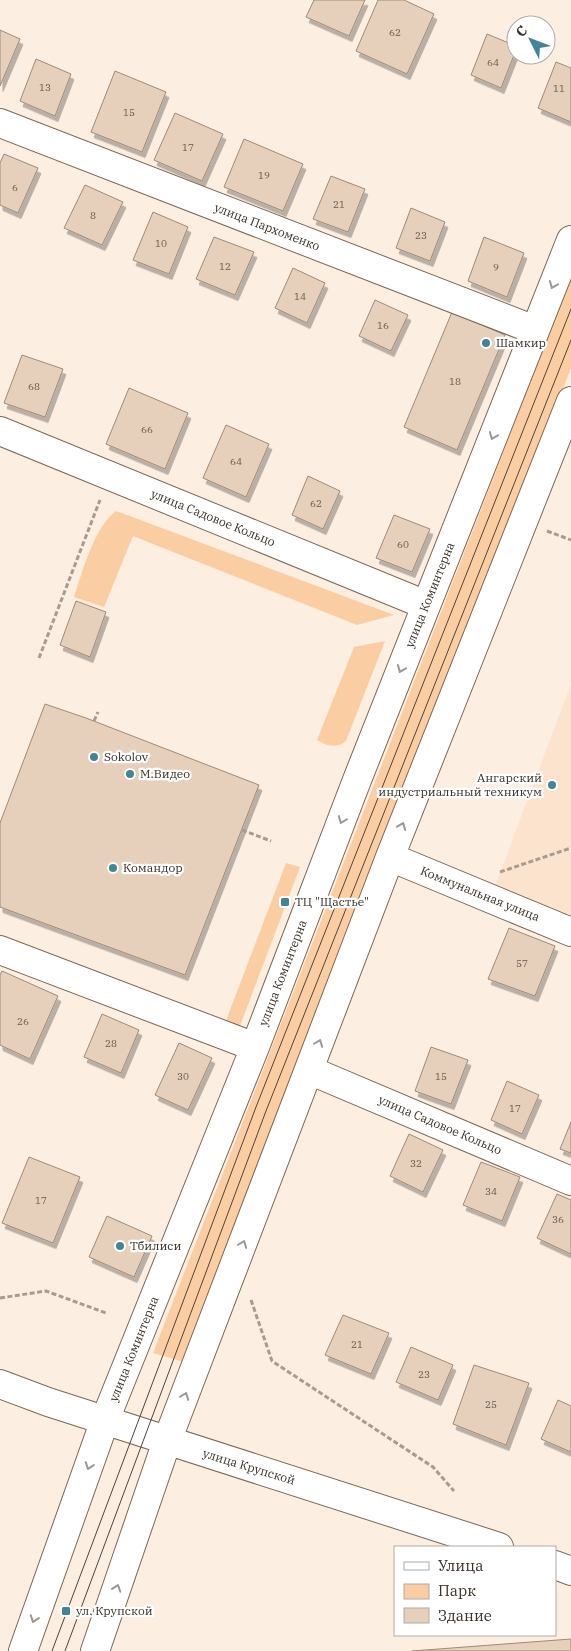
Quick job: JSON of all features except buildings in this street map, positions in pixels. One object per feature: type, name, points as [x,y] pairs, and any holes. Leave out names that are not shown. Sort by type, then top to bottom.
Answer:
[{"type":"street","name":"улица Пархоменко","points":[[0,123],[535,330]]},
{"type":"street","name":"улица Коминтерна","points":[[23,1651],[106,1420],[255,1047],[348,803],[571,240]]},
{"type":"street","points":[[95,1651],[168,1441],[390,857],[571,401]]},
{"type":"street","name":"улица Садовое Кольцо","points":[[0,431],[426,605]]},
{"type":"street","name":"Коммунальная улица","points":[[390,857],[571,932]]},
{"type":"street","points":[[0,950],[255,1047]]},
{"type":"street","name":"улица Садовое Кольцо","points":[[309,1070],[571,1181]]},
{"type":"street","name":"улица Крупской","points":[[0,1384],[48,1402],[496,1546]]},
{"type":"street","points":[[556,1565],[571,1571]]},
{"type":"path","points":[[39,658],[110,476]]},
{"type":"path","points":[[546,531],[571,540]]},
{"type":"path","points":[[94,721],[98,712]]},
{"type":"path","points":[[242,830],[271,841]]},
{"type":"path","points":[[459,885],[571,848]]},
{"type":"path","points":[[0,1298],[46,1291],[106,1313]]},
{"type":"path","points":[[248,1292],[272,1361],[433,1467],[454,1491]]},
{"type":"shaded area","name":"Ангарский индустриальный техникум","points":[[571,684],[571,915],[495,886]]},
{"type":"green space","points":[[571,278],[571,368],[187,1363],[153,1353]]},
{"type":"green space","points":[[116,511],[394,615],[357,625],[133,536],[104,607],[74,597],[85,563],[96,538],[108,518]]},
{"type":"green space","points":[[385,641],[346,741],[332,746],[317,740],[354,647]]},
{"type":"green space","points":[[286,863],[300,867],[240,1026],[224,1026]]},
{"type":"tram line","points":[[52,1651],[256,1107],[571,309]]},
{"type":"tram line","points":[[65,1651],[266,1111],[571,340]]},
{"type":"place","name":"Шамкир","points":[[486,343]]},
{"type":"place","name":"Sokolov","points":[[94,757]]},
{"type":"place","name":"М.Видео","points":[[130,774]]},
{"type":"place","name":"Ангарский индустриальный техникум","points":[[552,785]]},
{"type":"place","name":"Командор","points":[[113,868]]},
{"type":"place","name":"ТЦ \"Щастье\"","points":[[285,902]]},
{"type":"place","name":"Тбилиси","points":[[120,1246]]},
{"type":"place","name":"ул. Крупской","points":[[66,1611]]}]
